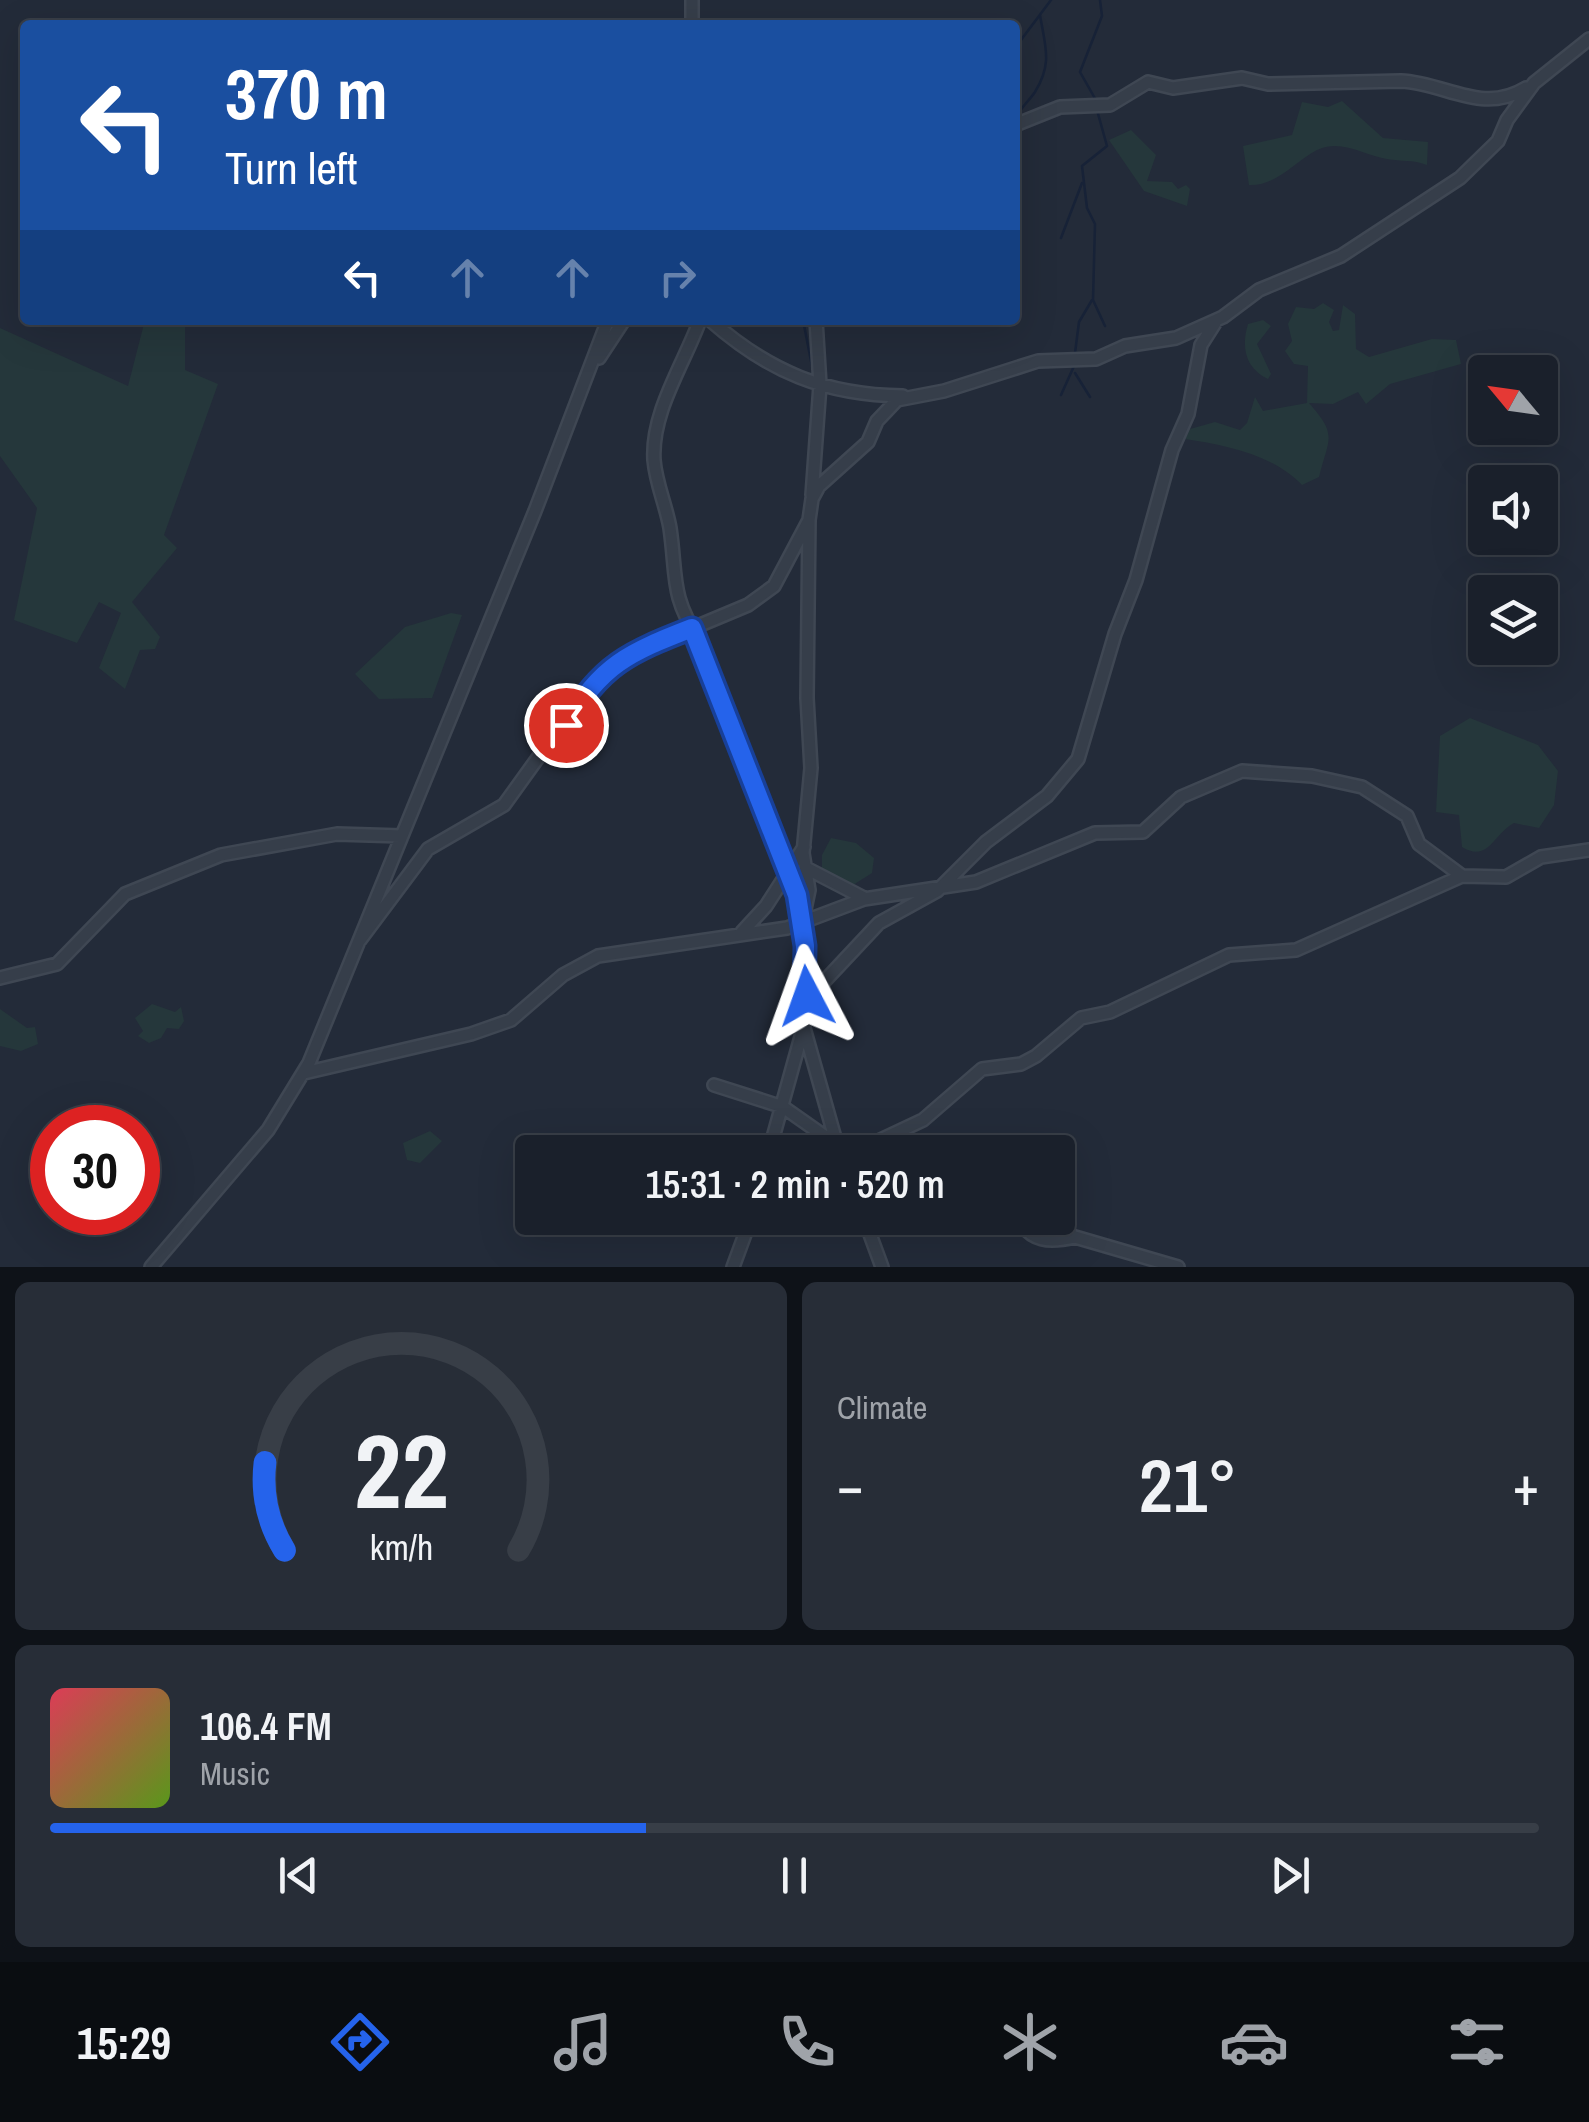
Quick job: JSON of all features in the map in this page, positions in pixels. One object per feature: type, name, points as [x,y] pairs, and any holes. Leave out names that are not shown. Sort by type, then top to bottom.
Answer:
[{"type":"street","points":[[1020,122],[1060,107],[1110,104],[1148,82],[1173,88],[1242,78],[1268,84],[1401,81],[1454,96],[1508,100],[1589,39]]},
{"type":"street","points":[[717,325],[759,356],[840,393],[908,396],[944,392],[1038,362],[1096,359],[1125,346],[1176,338],[1218,319],[1258,290],[1340,256],[1460,178],[1498,141],[1507,120],[1534,83]]},
{"type":"street","points":[[804,1002],[879,923],[937,891],[986,842],[1046,796],[1078,760],[1115,634],[1136,580],[1172,450],[1188,414],[1201,345],[1218,319]]},
{"type":"street","points":[[151,1267],[256,1144],[304,1072],[606,325]]},
{"type":"street","points":[[588,374],[621,325]]},
{"type":"street","points":[[698,325],[662,412],[653,457],[669,525],[674,593],[692,628],[803,922]]},
{"type":"street","points":[[774,1135],[803,1024],[803,922],[809,890],[804,847],[811,768],[806,698],[810,520],[820,385],[816,325]]},
{"type":"street","points":[[812,499],[833,470],[868,442],[887,409],[908,396]]},
{"type":"street","points":[[360,940],[428,850],[504,805],[582,698],[614,662],[748,604],[774,586],[810,520]]},
{"type":"street","points":[[304,1072],[472,1034],[512,1020],[563,975],[598,956],[803,922],[864,898],[937,891],[976,882],[1095,834],[1143,832],[1182,797],[1252,769],[1362,787],[1407,816],[1419,844],[1462,876]]},
{"type":"street","points":[[0,978],[58,964],[126,894],[221,855],[337,834],[402,836]]},
{"type":"street","points":[[736,936],[756,920],[804,847]]},
{"type":"street","points":[[885,1135],[923,1120],[982,1069],[1021,1064],[1081,1018],[1110,1012],[1229,956],[1296,950],[1462,876],[1506,877],[1540,857],[1589,850]]},
{"type":"street","points":[[806,868],[864,898]]},
{"type":"street","points":[[803,1024],[840,1135]]},
{"type":"street","points":[[714,1084],[783,1106],[823,1135]]},
{"type":"street","points":[[734,1267],[745,1235]]},
{"type":"street","points":[[870,1235],[882,1267]]},
{"type":"street","points":[[1034,1235],[1048,1242],[1075,1238],[1105,1242],[1178,1267]]},
{"type":"street","points":[[1070,1235],[1075,1238]]},
{"type":"shaded area","points":[[1342,101],[1383,138],[1428,142],[1427,165],[1344,147],[1326,147],[1277,178],[1249,185],[1243,146],[1292,135],[1302,102],[1328,107]]},
{"type":"shaded area","points":[[1131,130],[1156,155],[1147,181],[1172,182],[1178,189],[1186,185],[1190,189],[1187,206],[1144,191],[1109,140]]},
{"type":"shaded area","points":[[1323,303],[1334,310],[1329,322],[1333,331],[1339,330],[1343,305],[1355,314],[1356,349],[1369,357],[1432,339],[1456,340],[1461,364],[1390,384],[1366,404],[1358,392],[1333,404],[1309,403],[1329,437],[1319,477],[1302,485],[1263,459],[1185,439],[1190,429],[1215,422],[1240,430],[1247,423],[1255,397],[1263,411],[1307,403],[1308,366],[1294,364],[1285,351],[1292,341],[1288,324],[1296,307],[1314,309]]},
{"type":"shaded area","points":[[1263,320],[1271,326],[1257,344],[1271,374],[1268,379],[1254,369],[1245,349],[1248,324]]},
{"type":"shaded area","points":[[144,325],[185,325],[185,370],[218,384],[164,535],[177,548],[132,602],[160,637],[155,649],[140,650],[125,689],[99,668],[121,613],[99,602],[77,643],[14,620],[37,508],[0,456],[0,328],[128,386]]},
{"type":"shaded area","points":[[451,613],[462,615],[432,698],[379,699],[355,674],[405,627]]},
{"type":"shaded area","points":[[1470,718],[1538,745],[1558,771],[1554,805],[1539,828],[1514,823],[1479,852],[1462,847],[1459,815],[1436,812],[1440,736]]},
{"type":"shaded area","points":[[831,838],[856,843],[874,858],[872,873],[853,885],[822,874],[822,855]]},
{"type":"shaded area","points":[[152,1004],[175,1012],[181,1007],[184,1021],[179,1029],[167,1028],[161,1038],[149,1043],[138,1036],[143,1031],[135,1018]]},
{"type":"shaded area","points":[[0,1009],[27,1028],[35,1027],[38,1044],[21,1051],[0,1046]]},
{"type":"shaded area","points":[[430,1131],[442,1141],[420,1163],[407,1160],[403,1143]]},
{"type":"waterway","points":[[1020,41],[1051,0]]},
{"type":"waterway","points":[[1097,102],[1080,72],[1102,16],[1100,0]]},
{"type":"waterway","points":[[1020,111],[1044,72],[1046,54],[1040,15]]},
{"type":"waterway","points":[[1097,110],[1107,146],[1082,166],[1087,208],[1095,224],[1093,300],[1105,326]]},
{"type":"waterway","points":[[1061,238],[1082,183]]},
{"type":"waterway","points":[[1075,353],[1079,322],[1092,300]]},
{"type":"waterway","points":[[804,325],[813,371]]},
{"type":"waterway","points":[[1061,395],[1074,366]]},
{"type":"waterway","points":[[1075,373],[1090,397]]},
{"type":"route","points":[[566,725],[591,686],[619,659],[692,628],[700,639],[767,827],[797,895],[804,927],[804,1002],[807,996]]}]
